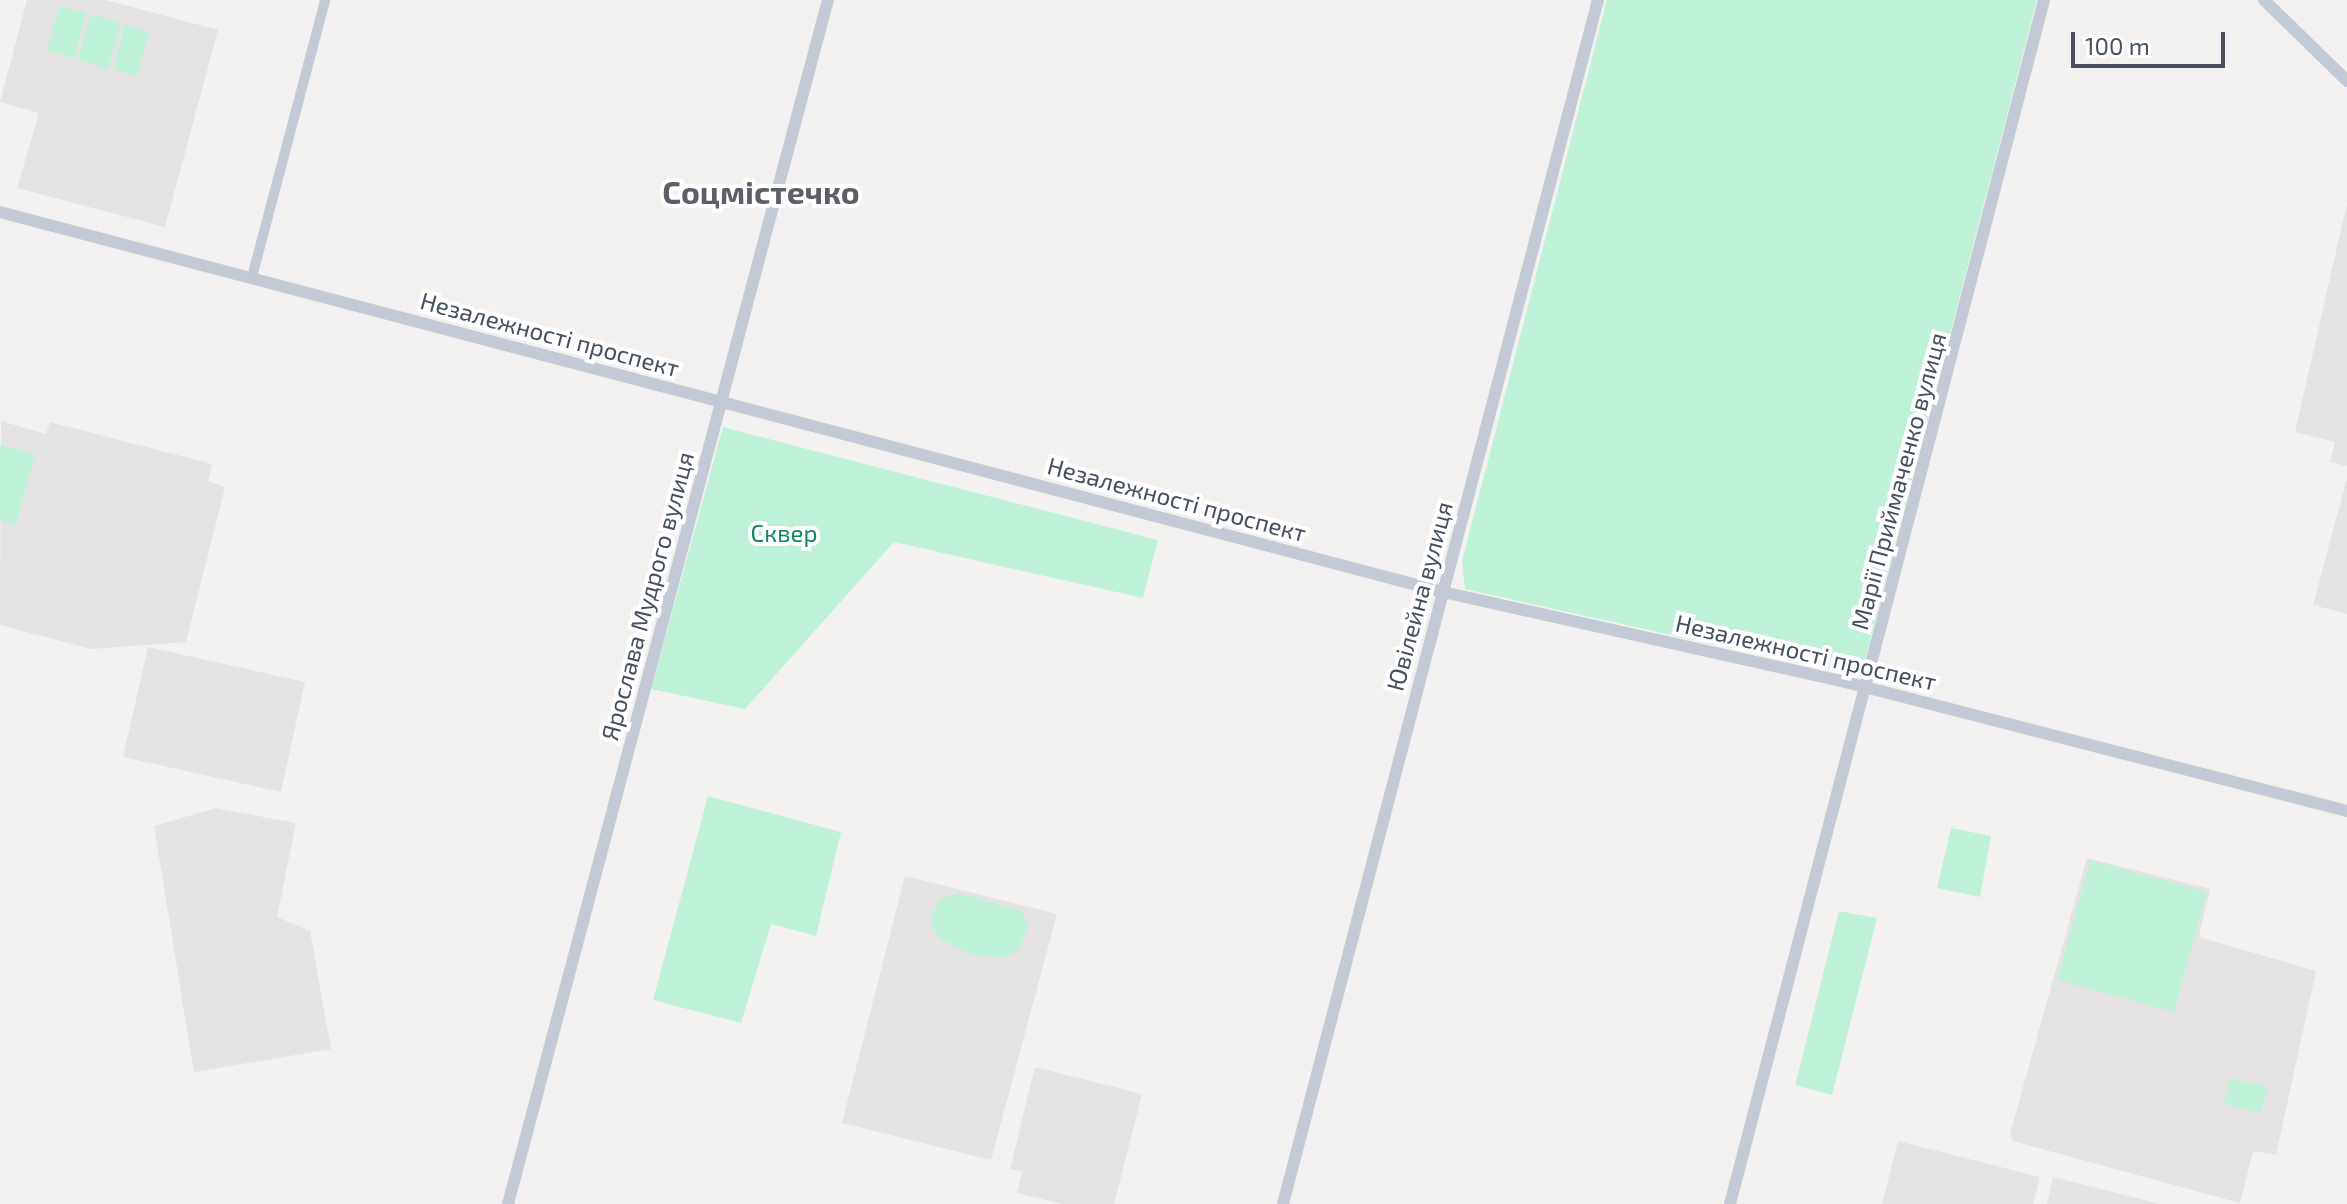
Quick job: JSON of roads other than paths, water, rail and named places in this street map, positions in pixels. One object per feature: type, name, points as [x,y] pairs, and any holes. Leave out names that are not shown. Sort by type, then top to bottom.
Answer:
[{"type":"street","points":[[252,277],[325,0]]},
{"type":"street","name":"Ярослава Мудрого вулиця","points":[[508,1204],[828,0]]},
{"type":"street","name":"Ювілейна вулиця","points":[[1283,1204],[1598,0]]},
{"type":"street","name":"Марії Приймаченко вулиця","points":[[1730,1204],[2044,0]]},
{"type":"street","points":[[2264,0],[2347,81]]},
{"type":"street","name":"Незалежності проспект","points":[[0,212],[1443,592],[1867,687],[2347,811]]},
{"type":"district","name":"Соцмістечко","points":[[761,191]]},
{"type":"park label","name":"Сквер","points":[[784,533]]}]
